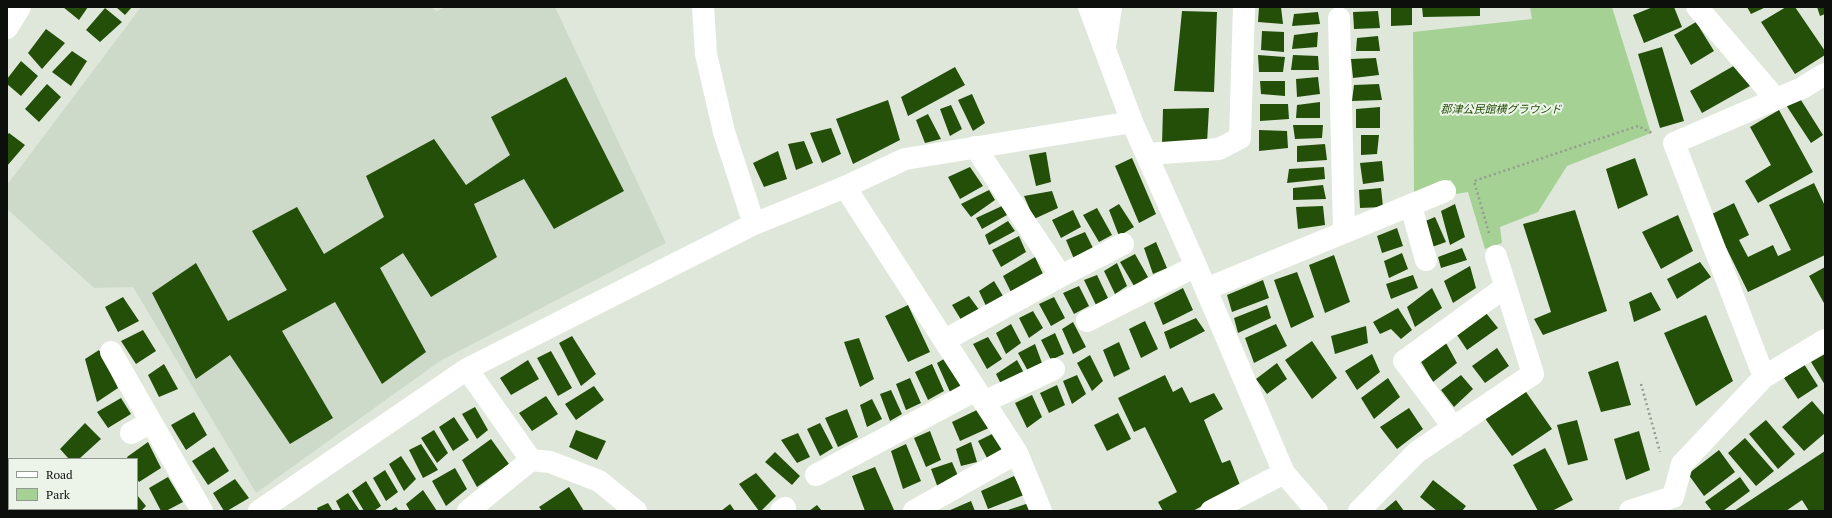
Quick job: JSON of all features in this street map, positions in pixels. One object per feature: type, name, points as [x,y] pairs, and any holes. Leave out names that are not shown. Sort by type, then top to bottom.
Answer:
[{"type":"street","points":[[7,28],[20,7]]},
{"type":"street","points":[[703,7],[706,54],[724,132],[754,224]]},
{"type":"street","points":[[1089,7],[1132,122],[1206,289],[1284,473],[1317,511]]},
{"type":"street","points":[[1105,47],[1111,7]]},
{"type":"street","points":[[1147,154],[1219,149],[1240,138],[1244,7]]},
{"type":"street","points":[[1697,7],[1775,98]]},
{"type":"street","points":[[1339,18],[1344,232]]},
{"type":"street","points":[[1764,377],[1674,143],[1775,98],[1802,88],[1825,74]]},
{"type":"street","points":[[259,511],[467,369],[754,224],[845,187],[905,159],[1132,122]]},
{"type":"street","points":[[975,147],[1061,276]]},
{"type":"street","points":[[845,187],[1017,453],[1041,511]]},
{"type":"street","points":[[1206,289],[1445,192]]},
{"type":"street","points":[[1411,206],[1426,260]]},
{"type":"street","points":[[945,340],[1061,276],[1123,244]]},
{"type":"street","points":[[1358,511],[1417,452],[1533,374],[1496,256]]},
{"type":"street","points":[[1087,321],[1196,266]]},
{"type":"street","points":[[1454,428],[1404,361],[1506,287]]},
{"type":"street","points":[[1630,511],[1678,504],[1682,464],[1764,377],[1825,340]]},
{"type":"street","points":[[111,352],[202,511]]},
{"type":"street","points":[[467,369],[531,460]]},
{"type":"street","points":[[816,475],[980,396],[1054,369]]},
{"type":"street","points":[[131,433],[151,422]]},
{"type":"street","points":[[914,511],[1017,453]]},
{"type":"street","points":[[468,511],[531,460],[550,462],[599,481],[636,511]]},
{"type":"street","points":[[1211,511],[1284,473]]},
{"type":"path","points":[[1496,256],[1474,181],[1638,126]]},
{"type":"path","points":[[1641,384],[1662,459]]},
{"type":"shaded area","points":[[141,7],[430,7],[437,11],[446,7],[555,7],[666,243],[440,361],[256,493],[133,287],[94,288],[7,209],[7,185]]},
{"type":"green space","name":"郡津公民館横グラウンド","points":[[1530,7],[1612,7],[1651,133],[1567,166],[1538,212],[1500,227],[1502,243],[1485,249],[1468,192],[1456,194],[1451,180],[1414,193],[1413,32],[1532,19]]},
{"type":"building","points":[[63,7],[88,7],[79,20]]},
{"type":"building","points":[[116,7],[132,7],[125,15]]},
{"type":"building","points":[[1259,7],[1281,7],[1283,24],[1258,22]]},
{"type":"building","points":[[1391,7],[1412,7],[1412,25],[1391,26]]},
{"type":"building","points":[[1422,7],[1480,7],[1480,16],[1423,17]]},
{"type":"building","points":[[1653,7],[1674,7],[1682,27],[1644,43],[1633,15]]},
{"type":"building","points":[[1747,7],[1766,7],[1751,14]]},
{"type":"building","points":[[1786,7],[1795,7],[1825,51],[1825,55],[1795,74],[1761,22]]},
{"type":"building","points":[[1817,7],[1825,7],[1825,14],[1820,16]]},
{"type":"building","points":[[105,8],[122,22],[100,42],[86,30]]},
{"type":"building","points":[[1182,11],[1217,12],[1214,92],[1174,91]]},
{"type":"building","points":[[1378,11],[1380,28],[1354,29],[1353,12]]},
{"type":"building","points":[[1318,12],[1320,24],[1292,26],[1294,14]]},
{"type":"building","points":[[1696,22],[1714,51],[1691,65],[1674,35]]},
{"type":"building","points":[[46,29],[65,43],[42,69],[28,53]]},
{"type":"building","points":[[1262,31],[1284,32],[1284,52],[1261,50]]},
{"type":"building","points":[[1318,32],[1317,47],[1292,49],[1294,35]]},
{"type":"building","points":[[1378,36],[1380,51],[1356,51],[1357,38]]},
{"type":"building","points":[[1662,47],[1684,121],[1660,128],[1638,54]]},
{"type":"building","points":[[72,51],[87,61],[71,86],[52,72]]},
{"type":"building","points":[[1258,55],[1285,57],[1283,72],[1259,72]]},
{"type":"building","points":[[1293,55],[1318,56],[1319,70],[1291,70]]},
{"type":"building","points":[[1376,58],[1379,75],[1353,78],[1351,59]]},
{"type":"building","points":[[21,61],[38,76],[21,96],[7,84],[7,79]]},
{"type":"building","points":[[1737,64],[1750,86],[1702,113],[1690,91]]},
{"type":"building","points":[[955,67],[965,85],[908,116],[901,97]]},
{"type":"building","points":[[566,77],[624,191],[554,229],[524,179],[474,204],[497,257],[431,297],[403,253],[380,268],[426,352],[382,384],[335,302],[282,331],[333,418],[290,444],[230,355],[196,379],[152,293],[196,263],[228,321],[287,290],[252,231],[297,207],[324,254],[384,217],[366,176],[434,139],[466,185],[510,155],[491,117]]},
{"type":"building","points":[[1318,77],[1320,94],[1297,97],[1296,79]]},
{"type":"building","points":[[1260,81],[1285,81],[1285,96],[1261,94]]},
{"type":"building","points":[[47,84],[61,97],[39,122],[25,109]]},
{"type":"building","points":[[1379,84],[1382,100],[1352,101],[1354,85]]},
{"type":"building","points":[[972,94],[985,123],[973,131],[958,100]]},
{"type":"building","points":[[1799,97],[1823,135],[1811,143],[1786,105]]},
{"type":"building","points":[[888,100],[900,140],[853,164],[836,119]]},
{"type":"building","points":[[1320,102],[1320,118],[1296,118],[1297,105]]},
{"type":"building","points":[[1260,104],[1288,104],[1289,119],[1260,121]]},
{"type":"building","points":[[951,105],[962,129],[950,136],[940,109]]},
{"type":"building","points":[[1380,107],[1380,128],[1356,128],[1356,109]]},
{"type":"building","points":[[1209,108],[1207,143],[1162,144],[1163,109]]},
{"type":"building","points":[[1779,110],[1813,172],[1758,203],[1745,181],[1771,165],[1750,127]]},
{"type":"building","points":[[928,114],[941,139],[925,143],[916,120]]},
{"type":"building","points":[[1293,125],[1323,125],[1322,138],[1295,139]]},
{"type":"building","points":[[831,128],[841,154],[822,163],[810,133]]},
{"type":"building","points":[[1259,130],[1287,131],[1288,148],[1259,151]]},
{"type":"building","points":[[9,133],[25,145],[7,166],[7,135]]},
{"type":"building","points":[[1361,135],[1379,135],[1377,154],[1361,155]]},
{"type":"building","points":[[804,141],[813,163],[796,170],[788,144]]},
{"type":"building","points":[[1325,144],[1327,160],[1297,162],[1297,146]]},
{"type":"building","points":[[778,151],[787,179],[764,187],[753,163]]},
{"type":"building","points":[[1046,152],[1051,182],[1036,186],[1029,155]]},
{"type":"building","points":[[1132,158],[1156,214],[1139,223],[1115,166]]},
{"type":"building","points":[[1635,158],[1648,195],[1618,209],[1606,169]]},
{"type":"building","points":[[1382,161],[1384,181],[1363,184],[1360,163]]},
{"type":"building","points":[[970,167],[983,186],[960,199],[948,177]]},
{"type":"building","points":[[1324,167],[1325,179],[1287,183],[1289,169]]},
{"type":"building","points":[[1814,183],[1825,206],[1825,255],[1748,292],[1710,215],[1734,203],[1749,235],[1739,240],[1748,257],[1773,245],[1778,256],[1791,250],[1769,205]]},
{"type":"building","points":[[1323,185],[1326,199],[1293,200],[1293,188]]},
{"type":"building","points":[[1381,188],[1383,207],[1360,208],[1359,190]]},
{"type":"building","points":[[989,190],[995,200],[971,217],[961,204]]},
{"type":"building","points":[[1052,191],[1058,208],[1034,219],[1024,196]]},
{"type":"building","points":[[1119,204],[1134,227],[1119,236],[1109,210]]},
{"type":"building","points":[[1455,204],[1465,237],[1450,245],[1441,211]]},
{"type":"building","points":[[1002,206],[1007,215],[982,229],[976,218]]},
{"type":"building","points":[[1323,206],[1325,225],[1298,229],[1296,207]]},
{"type":"building","points":[[1097,208],[1112,235],[1099,242],[1083,215]]},
{"type":"building","points":[[1073,210],[1081,227],[1061,238],[1052,220]]},
{"type":"building","points":[[1575,210],[1607,311],[1543,335],[1534,319],[1551,312],[1523,224]]},
{"type":"building","points":[[1678,215],[1693,251],[1661,269],[1642,232]]},
{"type":"building","points":[[1435,217],[1446,242],[1432,247],[1423,222]]},
{"type":"building","points":[[1008,221],[1015,231],[989,245],[985,235]]},
{"type":"building","points":[[1397,228],[1403,246],[1382,253],[1377,236]]},
{"type":"building","points":[[1085,232],[1093,248],[1074,259],[1066,240]]},
{"type":"building","points":[[1019,236],[1026,252],[1001,267],[992,250]]},
{"type":"building","points":[[1156,242],[1167,268],[1153,274],[1144,248]]},
{"type":"building","points":[[1462,248],[1467,260],[1441,268],[1438,257]]},
{"type":"building","points":[[1402,253],[1408,269],[1389,278],[1384,261]]},
{"type":"building","points":[[1135,254],[1148,277],[1134,286],[1120,262]]},
{"type":"building","points":[[1334,255],[1350,302],[1325,313],[1309,265]]},
{"type":"building","points":[[1035,257],[1043,274],[1012,294],[1003,276]]},
{"type":"building","points":[[1700,262],[1711,277],[1677,299],[1667,279]]},
{"type":"building","points":[[1117,263],[1127,286],[1115,294],[1104,271]]},
{"type":"building","points":[[1470,266],[1476,288],[1453,303],[1444,281]]},
{"type":"building","points":[[1825,267],[1825,305],[1809,276]]},
{"type":"building","points":[[1297,272],[1314,317],[1291,328],[1274,280]]},
{"type":"building","points":[[1097,275],[1108,298],[1096,305],[1084,280]]},
{"type":"building","points":[[1413,275],[1418,288],[1391,299],[1386,284]]},
{"type":"building","points":[[1263,280],[1269,298],[1232,312],[1227,295]]},
{"type":"building","points":[[994,281],[1003,296],[986,306],[979,291]]},
{"type":"building","points":[[1079,286],[1089,306],[1074,314],[1063,293]]},
{"type":"building","points":[[1183,288],[1193,310],[1163,325],[1154,303]]},
{"type":"building","points":[[1432,288],[1442,308],[1415,327],[1407,307]]},
{"type":"building","points":[[1651,292],[1661,310],[1634,322],[1629,302]]},
{"type":"building","points":[[969,296],[980,311],[963,323],[952,305]]},
{"type":"building","points":[[123,297],[139,321],[118,332],[105,307]]},
{"type":"building","points":[[1054,297],[1065,318],[1051,326],[1039,304]]},
{"type":"building","points":[[908,305],[930,352],[908,362],[885,316]]},
{"type":"building","points":[[1267,305],[1271,318],[1238,333],[1234,318]]},
{"type":"building","points":[[1398,308],[1412,330],[1401,339],[1391,329],[1380,334],[1373,322]]},
{"type":"building","points":[[1033,311],[1043,328],[1029,338],[1019,318]]},
{"type":"building","points":[[1486,313],[1498,328],[1467,350],[1457,335]]},
{"type":"building","points":[[1706,315],[1733,381],[1696,406],[1664,333]]},
{"type":"building","points":[[1196,318],[1205,331],[1170,349],[1164,332]]},
{"type":"building","points":[[1145,321],[1158,349],[1141,358],[1129,329]]},
{"type":"building","points":[[1073,322],[1086,347],[1073,354],[1062,329]]},
{"type":"building","points":[[1011,324],[1021,343],[1006,354],[996,333]]},
{"type":"building","points":[[1276,324],[1287,346],[1254,363],[1245,338]]},
{"type":"building","points":[[1366,326],[1368,343],[1335,354],[1331,336]]},
{"type":"building","points":[[143,330],[156,351],[136,364],[121,341]]},
{"type":"building","points":[[1055,333],[1064,354],[1051,360],[1041,340]]},
{"type":"building","points":[[572,336],[596,374],[581,386],[559,343]]},
{"type":"building","points":[[988,337],[1002,359],[987,369],[973,344]]},
{"type":"building","points":[[859,338],[874,379],[860,387],[844,342]]},
{"type":"building","points":[[1312,341],[1337,378],[1312,399],[1285,360]]},
{"type":"building","points":[[1119,342],[1130,369],[1114,377],[1103,350]]},
{"type":"building","points":[[1446,343],[1457,363],[1433,382],[1420,360]]},
{"type":"building","points":[[1035,344],[1042,363],[1028,371],[1018,353]]},
{"type":"building","points":[[1497,348],[1509,366],[1485,383],[1472,366]]},
{"type":"building","points":[[99,350],[118,388],[97,402],[85,359]]},
{"type":"building","points":[[551,351],[572,388],[558,396],[537,358]]},
{"type":"building","points":[[1372,354],[1380,372],[1357,390],[1345,371]]},
{"type":"building","points":[[1825,354],[1825,385],[1811,362]]},
{"type":"building","points":[[1090,355],[1103,381],[1092,391],[1077,363]]},
{"type":"building","points":[[949,356],[963,384],[950,392],[937,363]]},
{"type":"building","points":[[528,360],[539,379],[511,395],[500,378]]},
{"type":"building","points":[[1017,360],[1024,373],[1001,384],[996,374]]},
{"type":"building","points":[[1618,361],[1631,405],[1601,412],[1588,372]]},
{"type":"building","points":[[1277,363],[1287,379],[1267,394],[1256,379]]},
{"type":"building","points":[[164,364],[178,389],[159,397],[148,375]]},
{"type":"building","points":[[932,364],[944,391],[928,400],[915,372]]},
{"type":"building","points":[[1804,364],[1818,386],[1798,399],[1784,378]]},
{"type":"building","points":[[1077,375],[1086,394],[1072,404],[1063,381]]},
{"type":"building","points":[[1165,375],[1173,392],[1182,387],[1190,403],[1214,393],[1223,409],[1204,420],[1222,463],[1230,460],[1240,485],[1193,511],[1163,511],[1158,502],[1177,492],[1145,427],[1134,432],[1118,398]]},
{"type":"building","points":[[1461,375],[1473,389],[1454,407],[1441,390]]},
{"type":"building","points":[[910,378],[921,403],[906,410],[896,384]]},
{"type":"building","points":[[1388,378],[1400,397],[1374,419],[1361,398]]},
{"type":"building","points":[[1057,385],[1065,405],[1049,413],[1040,393]]},
{"type":"building","points":[[594,386],[604,400],[576,420],[565,404]]},
{"type":"building","points":[[1524,389],[1552,429],[1512,456],[1484,417]]},
{"type":"building","points":[[891,390],[902,414],[890,421],[880,394]]},
{"type":"building","points":[[1032,395],[1042,417],[1027,428],[1015,403]]},
{"type":"building","points":[[546,396],[558,414],[532,431],[519,413]]},
{"type":"building","points":[[121,398],[131,414],[108,428],[97,412]]},
{"type":"building","points":[[872,399],[882,419],[867,427],[860,405]]},
{"type":"building","points":[[1812,401],[1825,416],[1825,433],[1804,451],[1782,427]]},
{"type":"building","points":[[475,407],[488,430],[477,439],[462,414]]},
{"type":"building","points":[[981,408],[991,427],[960,441],[952,422]]},
{"type":"building","points":[[1409,408],[1423,429],[1397,449],[1380,427]]},
{"type":"building","points":[[847,409],[858,437],[838,447],[825,418]]},
{"type":"building","points":[[194,412],[207,435],[186,450],[171,425]]},
{"type":"building","points":[[1118,413],[1131,439],[1107,451],[1094,425]]},
{"type":"building","points":[[454,417],[469,440],[453,451],[439,427]]},
{"type":"building","points":[[1577,420],[1588,460],[1568,465],[1557,425]]},
{"type":"building","points":[[1766,420],[1795,454],[1778,469],[1749,434]]},
{"type":"building","points":[[85,423],[101,439],[80,458],[68,458],[60,449]]},
{"type":"building","points":[[820,423],[833,448],[820,456],[807,429]]},
{"type":"building","points":[[434,430],[448,453],[437,463],[421,438]]},
{"type":"building","points":[[576,430],[606,441],[597,460],[569,447]]},
{"type":"building","points":[[930,431],[941,460],[926,467],[914,438]]},
{"type":"building","points":[[1639,431],[1650,470],[1626,480],[1614,439]]},
{"type":"building","points":[[996,432],[1005,448],[987,458],[978,441]]},
{"type":"building","points":[[798,433],[810,457],[797,463],[781,440]]},
{"type":"building","points":[[1745,438],[1774,471],[1756,486],[1728,453]]},
{"type":"building","points":[[491,439],[509,464],[477,487],[462,460]]},
{"type":"building","points":[[148,442],[161,468],[139,482],[138,458],[127,457]]},
{"type":"building","points":[[971,442],[977,462],[961,466],[956,449]]},
{"type":"building","points":[[421,444],[438,470],[423,478],[409,450]]},
{"type":"building","points":[[906,444],[921,481],[903,489],[891,451]]},
{"type":"building","points":[[214,447],[229,471],[208,485],[192,461]]},
{"type":"building","points":[[1545,448],[1573,500],[1552,511],[1538,511],[1513,465]]},
{"type":"building","points":[[1719,450],[1735,472],[1704,496],[1688,474]]},
{"type":"building","points":[[1825,451],[1825,511],[1809,511],[1802,500],[1786,511],[1734,511]]},
{"type":"building","points":[[775,452],[800,476],[792,485],[765,462]]},
{"type":"building","points":[[401,456],[416,479],[404,491],[389,464]]},
{"type":"building","points":[[952,462],[959,478],[938,488],[931,469]]},
{"type":"building","points":[[875,467],[894,510],[892,511],[865,511],[852,476]]},
{"type":"building","points":[[455,468],[467,489],[446,506],[432,481]]},
{"type":"building","points":[[385,470],[398,492],[386,501],[373,478]]},
{"type":"building","points":[[756,473],[776,496],[761,511],[759,511],[739,484]]},
{"type":"building","points":[[1014,476],[1024,495],[988,509],[981,491]]},
{"type":"building","points":[[168,477],[183,502],[166,511],[161,511],[149,488]]},
{"type":"building","points":[[1740,477],[1750,491],[1723,511],[1712,511],[1705,502]]},
{"type":"building","points":[[235,479],[249,498],[227,511],[224,511],[213,493]]},
{"type":"building","points":[[1433,480],[1466,506],[1462,511],[1437,511],[1420,497]]},
{"type":"building","points":[[366,481],[381,506],[374,511],[364,511],[352,491]]},
{"type":"building","points":[[8,486],[8,500],[7,499]]},
{"type":"building","points":[[569,487],[584,511],[542,511],[539,507]]},
{"type":"building","points":[[423,490],[437,511],[410,511],[406,504]]},
{"type":"building","points":[[348,493],[360,511],[341,511],[336,501]]},
{"type":"building","points":[[138,496],[146,506],[141,511],[117,511],[138,510]]},
{"type":"building","points":[[1396,500],[1404,511],[1383,511]]},
{"type":"building","points":[[971,501],[975,511],[948,511]]},
{"type":"building","points":[[328,503],[333,511],[318,511],[317,508]]},
{"type":"building","points":[[1029,503],[1032,511],[1005,511]]},
{"type":"building","points":[[730,504],[735,511],[721,511]]},
{"type":"building","points":[[817,505],[822,511],[809,511]]},
{"type":"building","points":[[396,507],[399,511],[390,511]]},
{"type":"building","points":[[26,510],[57,510],[56,511],[25,511]]}]
